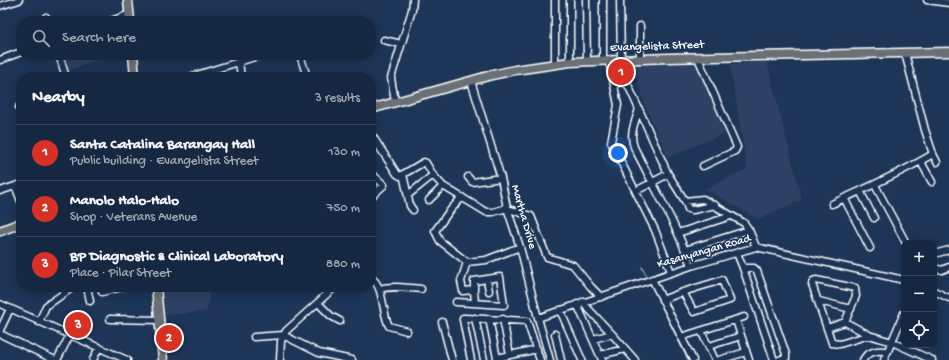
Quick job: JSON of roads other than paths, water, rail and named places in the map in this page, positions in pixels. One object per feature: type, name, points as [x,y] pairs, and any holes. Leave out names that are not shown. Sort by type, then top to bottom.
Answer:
[{"type":"main road","points":[[128,0],[130,16]]},
{"type":"main road","name":"Evangelista Street","points":[[376,108],[515,70],[570,62],[949,52]]},
{"type":"main road","points":[[133,60],[135,72]]},
{"type":"main road","points":[[0,231],[16,225]]},
{"type":"main road","points":[[157,292],[163,360]]},
{"type":"street","points":[[396,102],[391,78],[412,10],[413,0]]},
{"type":"street","points":[[555,0],[555,65]]},
{"type":"street","points":[[570,0],[570,62]]},
{"type":"street","points":[[586,0],[587,62]]},
{"type":"street","points":[[603,0],[606,61],[614,82],[618,105],[611,142],[655,230],[672,272]]},
{"type":"street","points":[[620,0],[621,61]]},
{"type":"street","points":[[928,0],[949,3]]},
{"type":"street","points":[[0,6],[14,1]]},
{"type":"street","points":[[640,26],[640,59]]},
{"type":"street","points":[[384,40],[401,44]]},
{"type":"street","points":[[905,53],[925,130],[937,162]]},
{"type":"street","points":[[0,60],[16,54]]},
{"type":"street","points":[[698,58],[737,147],[735,151],[703,166]]},
{"type":"street","points":[[61,60],[64,72]]},
{"type":"street","points":[[206,72],[245,60]]},
{"type":"street","points":[[302,60],[305,72]]},
{"type":"street","points":[[239,62],[241,72]]},
{"type":"street","name":"Martha Drive","points":[[471,81],[501,178],[507,209],[520,247],[550,360]]},
{"type":"street","points":[[614,82],[628,84],[668,174],[690,210],[715,205]]},
{"type":"street","points":[[638,109],[631,140],[652,183],[667,208],[691,266]]},
{"type":"street","points":[[376,142],[397,174],[400,176],[424,162],[433,175],[444,186],[486,212],[507,209],[531,216],[546,256],[573,265],[601,297]]},
{"type":"street","points":[[832,204],[921,162],[933,154]]},
{"type":"street","points":[[921,162],[932,182]]},
{"type":"street","points":[[403,174],[410,206],[413,210]]},
{"type":"street","points":[[636,191],[668,174]]},
{"type":"street","points":[[408,195],[433,175]]},
{"type":"street","points":[[468,176],[472,182],[501,178]]},
{"type":"street","points":[[376,178],[384,185],[376,192]]},
{"type":"street","points":[[875,184],[904,240]]},
{"type":"street","points":[[0,191],[16,186]]},
{"type":"street","points":[[429,200],[444,186]]},
{"type":"street","points":[[860,191],[874,218]]},
{"type":"street","points":[[462,197],[435,231],[440,241],[467,262],[486,260],[520,247]]},
{"type":"street","points":[[844,198],[870,248]]},
{"type":"street","points":[[685,200],[703,199],[744,223],[750,230],[756,248]]},
{"type":"street","points":[[678,233],[731,216]]},
{"type":"street","points":[[685,250],[750,230]]},
{"type":"street","name":"Kasanyangan Road","points":[[538,318],[672,272],[737,252],[756,248],[901,279]]},
{"type":"street","points":[[937,253],[949,250]]},
{"type":"street","points":[[737,252],[774,360]]},
{"type":"street","points":[[467,262],[461,281],[462,286],[463,290],[474,290]]},
{"type":"street","points":[[937,269],[942,270],[949,267]]},
{"type":"street","points":[[743,268],[754,268],[757,271],[786,354],[786,358],[779,360]]},
{"type":"street","points":[[456,302],[504,305],[500,277],[474,280],[475,303]]},
{"type":"street","points":[[487,279],[489,291]]},
{"type":"street","points":[[652,279],[694,360]]},
{"type":"street","points":[[662,300],[683,292],[722,280],[730,300],[694,312],[683,292]]},
{"type":"street","points":[[827,328],[845,322],[856,296],[855,288],[814,280],[812,284],[819,301],[827,328],[831,341],[835,344],[869,335]]},
{"type":"street","points":[[376,282],[389,326],[407,331]]},
{"type":"street","points":[[454,286],[462,286]]},
{"type":"street","points":[[379,289],[387,287],[421,289]]},
{"type":"street","points":[[39,322],[46,306],[66,292]]},
{"type":"street","points":[[89,292],[90,301]]},
{"type":"street","points":[[280,360],[280,345],[283,335],[298,318],[318,304],[330,292]]},
{"type":"street","points":[[937,292],[949,298]]},
{"type":"street","points":[[819,301],[851,309]]},
{"type":"street","points":[[579,303],[612,334],[635,360]]},
{"type":"street","points":[[579,303],[601,358],[625,349]]},
{"type":"street","points":[[0,304],[127,360]]},
{"type":"street","points":[[318,304],[331,316],[340,321]]},
{"type":"street","points":[[0,330],[10,309]]},
{"type":"street","points":[[560,310],[582,360]]},
{"type":"street","points":[[681,337],[744,317]]},
{"type":"street","points":[[471,360],[463,318],[527,321],[540,360]]},
{"type":"street","points":[[475,318],[484,360]]},
{"type":"street","points":[[110,319],[160,320]]},
{"type":"street","points":[[489,319],[497,359],[537,349]]},
{"type":"street","points":[[503,319],[510,355]]},
{"type":"street","points":[[736,320],[749,360]]},
{"type":"street","points":[[884,360],[901,321]]},
{"type":"street","points":[[442,322],[452,360]]},
{"type":"street","points":[[845,322],[869,335],[892,342],[932,360]]},
{"type":"street","points":[[701,331],[710,346],[715,360]]},
{"type":"street","points":[[0,334],[56,360],[70,335]]},
{"type":"street","points":[[555,334],[561,360]]},
{"type":"street","points":[[593,339],[612,334]]},
{"type":"street","points":[[254,337],[283,335],[318,353],[348,360]]},
{"type":"street","points":[[710,346],[741,336]]},
{"type":"street","points":[[93,360],[99,347]]},
{"type":"street","points":[[863,360],[865,356],[879,350],[887,352]]},
{"type":"street","points":[[719,360],[746,352]]},
{"type":"waterway","points":[[642,267],[647,277]]},
{"type":"waterway","points":[[650,282],[688,360]]},
{"type":"place","name":"Santa Catalina Barangay Hall","points":[[621,72]]},
{"type":"place","name":"BP Diagnostic & Clinical Laboratory","points":[[78,325]]},
{"type":"place","name":"Manolo Halo-Halo","points":[[169,338]]}]
